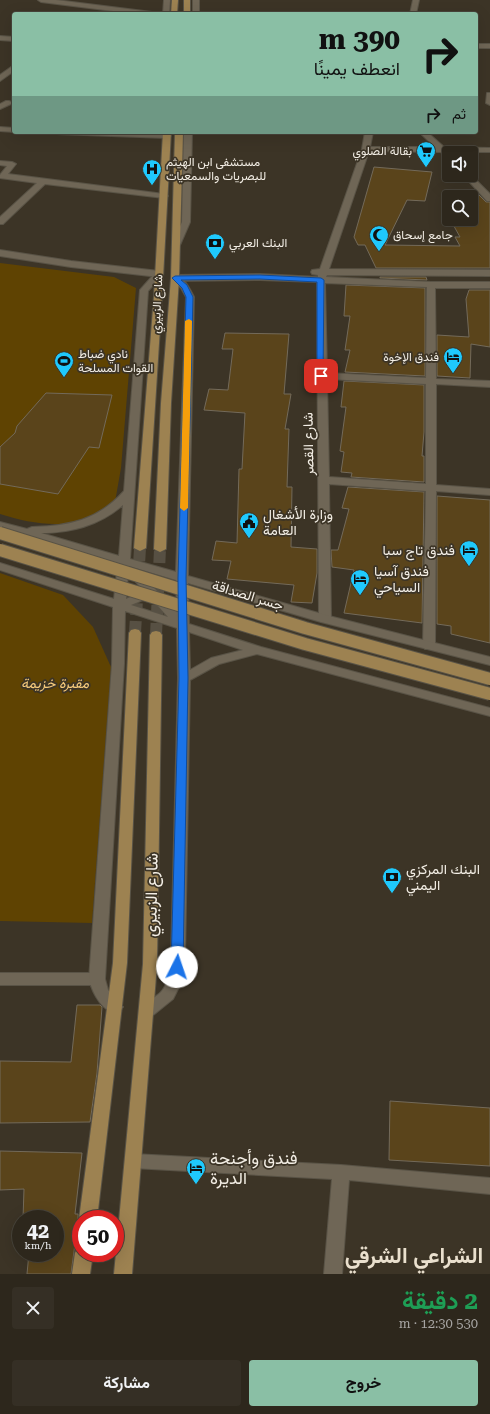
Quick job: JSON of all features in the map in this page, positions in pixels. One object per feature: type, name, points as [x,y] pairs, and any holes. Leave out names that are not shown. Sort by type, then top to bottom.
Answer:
[{"type":"main road","points":[[174,12],[175,0]]},
{"type":"main road","points":[[187,0],[187,12]]},
{"type":"main road","name":"شارع الزبيري","points":[[140,548],[167,134]]},
{"type":"main road","name":"شارع الزبيري","points":[[160,549],[166,403],[175,275],[179,134]]},
{"type":"main road","name":"جسر الصداقة","points":[[0,534],[202,597],[383,651],[490,679]]},
{"type":"main road","points":[[0,550],[195,612],[415,676],[490,694]]},
{"type":"main road","name":"شارع الزبيري","points":[[89,1210],[120,963],[135,633]]},
{"type":"main road","name":"شارع الزبيري","points":[[123,1274],[147,1012],[150,956],[156,635]]},
{"type":"main road","points":[[81,1274],[83,1262]]},
{"type":"street","points":[[41,0],[136,12]]},
{"type":"street","points":[[166,12],[167,0]]},
{"type":"street","points":[[196,0],[196,12]]},
{"type":"street","points":[[413,12],[416,0]]},
{"type":"street","points":[[0,38],[12,39]]},
{"type":"street","points":[[478,46],[490,46]]},
{"type":"street","points":[[0,79],[12,69]]},
{"type":"street","points":[[490,95],[490,103]]},
{"type":"street","points":[[0,107],[9,103]]},
{"type":"street","points":[[0,129],[12,130]]},
{"type":"street","name":"شارع الزبيري","points":[[176,245],[186,222],[188,134]]},
{"type":"street","name":"شارع القصر","points":[[325,619],[321,376],[322,276],[366,149],[369,134]]},
{"type":"street","points":[[425,134],[442,150]]},
{"type":"street","points":[[366,149],[442,150]]},
{"type":"street","points":[[478,150],[490,150]]},
{"type":"street","points":[[0,163],[12,164],[3,176],[164,196]]},
{"type":"street","points":[[0,222],[43,181]]},
{"type":"street","points":[[474,182],[490,199]]},
{"type":"street","points":[[0,249],[14,254]]},
{"type":"street","points":[[0,253],[72,264],[159,274]]},
{"type":"street","points":[[115,1007],[98,988],[96,979],[118,664],[119,606],[130,491],[144,290],[159,274]]},
{"type":"street","points":[[175,275],[260,277],[490,274]]},
{"type":"street","points":[[147,1012],[168,995],[176,977],[178,958],[184,678],[182,578],[190,297],[185,287],[175,275]]},
{"type":"street","points":[[322,276],[431,285],[490,285]]},
{"type":"street","points":[[429,646],[431,285]]},
{"type":"street","points":[[321,376],[490,384]]},
{"type":"street","points":[[323,480],[490,492]]},
{"type":"street","points":[[13,529],[44,530],[68,528],[89,522],[108,514],[121,503],[130,491]]},
{"type":"street","points":[[0,525],[325,619],[490,661]]},
{"type":"street","points":[[123,561],[184,626]]},
{"type":"street","points":[[0,566],[257,650],[490,712]]},
{"type":"street","points":[[119,606],[182,578]]},
{"type":"street","points":[[184,678],[215,660],[257,650]]},
{"type":"street","points":[[0,979],[96,979]]},
{"type":"street","points":[[133,1161],[341,1172],[490,1186]]},
{"type":"street","points":[[333,1274],[341,1172]]},
{"type":"green space","name":"نادي ضباط القوات المسلحة","points":[[0,263],[114,277],[136,288],[121,468],[115,502],[100,514],[85,520],[73,523],[49,524],[37,523],[0,514]]},
{"type":"green space","name":"مقبرة خزيمة","points":[[0,573],[63,595],[93,627],[111,667],[92,923],[0,921]]},
{"type":"building","points":[[374,167],[432,172],[425,201],[407,200],[385,245],[460,246],[455,237],[460,237],[454,226],[478,226],[478,195],[486,202],[490,202],[490,268],[376,268],[365,245],[358,245],[354,237]]},
{"type":"building","points":[[426,277],[427,280],[380,278]]},
{"type":"building","points":[[346,285],[425,288],[425,376],[345,372],[350,350],[345,350],[350,316],[344,316]]},
{"type":"building","points":[[469,290],[490,290],[490,347],[471,344],[470,378],[437,376],[437,335],[469,337],[466,299]]},
{"type":"building","points":[[225,333],[289,334],[284,394],[291,394],[285,429],[289,429],[287,487],[292,487],[291,547],[317,549],[317,573],[312,603],[291,602],[294,585],[227,579],[231,561],[212,560],[216,541],[237,543],[239,469],[242,469],[245,413],[204,410],[209,389],[228,390],[233,349],[222,349]]},
{"type":"building","points":[[344,381],[424,385],[424,432],[422,456],[424,456],[424,482],[351,477],[352,473],[341,472],[344,452],[340,451],[346,407],[341,407]]},
{"type":"building","points":[[46,393],[112,395],[99,448],[89,447],[58,494],[0,484],[0,447],[15,433],[17,426]]},
{"type":"building","points":[[348,487],[424,492],[422,623],[344,613],[354,570],[332,567],[331,550],[338,550],[349,509],[342,508]]},
{"type":"building","name":"فندق تاج سبا","points":[[437,496],[490,500],[490,643],[451,634],[451,626],[437,624]]},
{"type":"building","points":[[77,1005],[100,1005],[102,1007],[97,1073],[90,1122],[0,1123],[0,1061],[71,1062]]},
{"type":"building","points":[[390,1101],[490,1108],[490,1166],[389,1160]]},
{"type":"building","points":[[0,1151],[82,1153],[75,1210],[72,1210],[73,1262],[71,1274],[27,1274],[28,1262],[64,1262],[64,1210],[23,1210],[24,1189],[0,1190]]},
{"type":"tunnel","points":[[135,633],[140,548]]},
{"type":"tunnel","points":[[156,635],[160,549]]},
{"type":"slow traffic","points":[[184,508],[189,321]]},
{"type":"place","name":"بقالة الصلوي","points":[[426,168]]},
{"type":"place","name":"مستشفى ابن الهيثم للبصريات والسمعيات","points":[[152,186]]},
{"type":"place","name":"جامع إسحاق","points":[[379,252]]},
{"type":"place","name":"البنك العربي","points":[[215,260]]},
{"type":"place","name":"فندق الإخوة","points":[[453,374]]},
{"type":"place","name":"نادي ضباط القوات المسلحة","points":[[64,378]]},
{"type":"place","name":"وزارة الأشغال العامة","points":[[249,539]]},
{"type":"place","name":"فندق تاج سبا","points":[[469,567]]},
{"type":"place","name":"فندق آسيا السياحي","points":[[360,596]]},
{"type":"place","name":"البنك المركزي اليمني","points":[[392,894]]},
{"type":"place","name":"فندق وأجنحة الديرة","points":[[196,1185]]},
{"type":"district","name":"الشراعي الشرقي","points":[[414,1255]]},
{"type":"route","points":[[177,967],[184,678],[182,578],[190,297],[185,287],[175,278],[260,277],[321,280],[321,376]]}]
